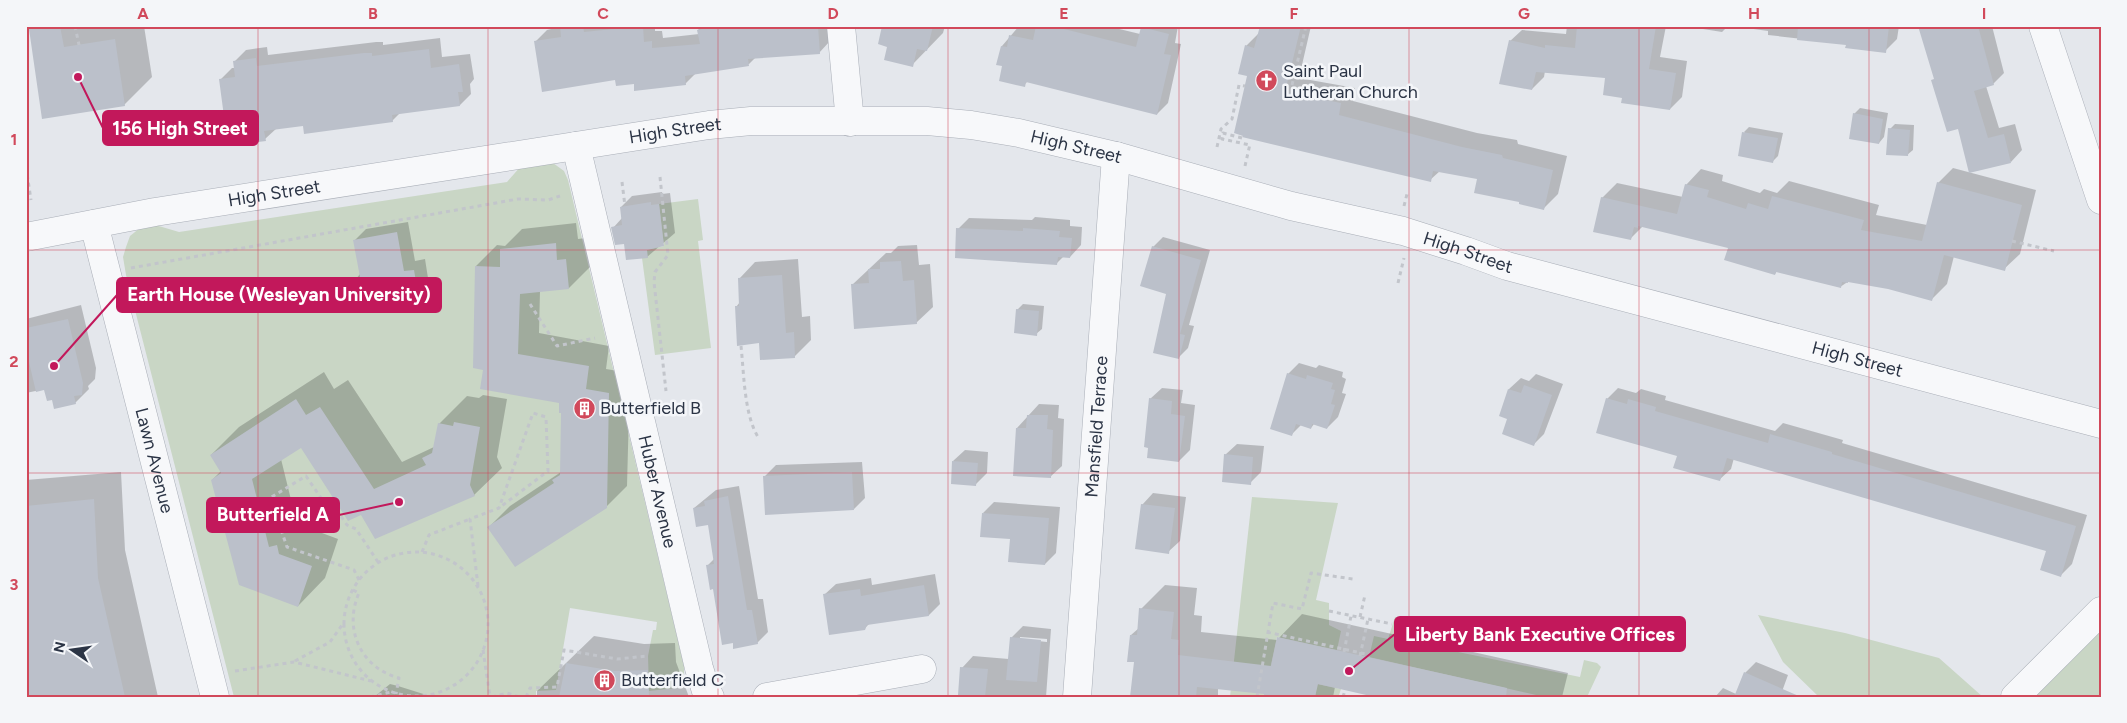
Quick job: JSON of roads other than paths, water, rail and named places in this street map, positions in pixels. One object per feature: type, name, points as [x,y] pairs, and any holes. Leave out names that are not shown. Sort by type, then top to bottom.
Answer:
[{"type":"street","points":[[841,26],[850,122]]},
{"type":"street","points":[[2043,26],[2101,200]]},
{"type":"street","name":"High Street","points":[[26,237],[165,211],[718,124],[751,121],[927,121],[971,124],[1019,133],[1116,156],[1290,206],[1404,231],[1507,266],[2100,420]]},
{"type":"street","name":"Huber Avenue","points":[[576,146],[708,694]]},
{"type":"street","name":"Mansfield Terrace","points":[[1077,697],[1116,156]]},
{"type":"street","name":"Lawn Avenue","points":[[94,224],[215,697]]},
{"type":"street","points":[[2015,697],[2101,611]]},
{"type":"street","points":[[768,697],[922,669]]},
{"type":"place","name":"156 High Street","points":[[78,77]]},
{"type":"place","name":"Saint Paul Lutheran Church","points":[[1267,81]]},
{"type":"place","name":"Earth House (Wesleyan University)","points":[[54,366]]},
{"type":"place","name":"Butterfield B","points":[[584,408]]},
{"type":"place","name":"Butterfield A","points":[[399,502]]},
{"type":"place","name":"Liberty Bank Executive Offices","points":[[1349,671]]},
{"type":"place","name":"Butterfield C","points":[[605,680]]}]
